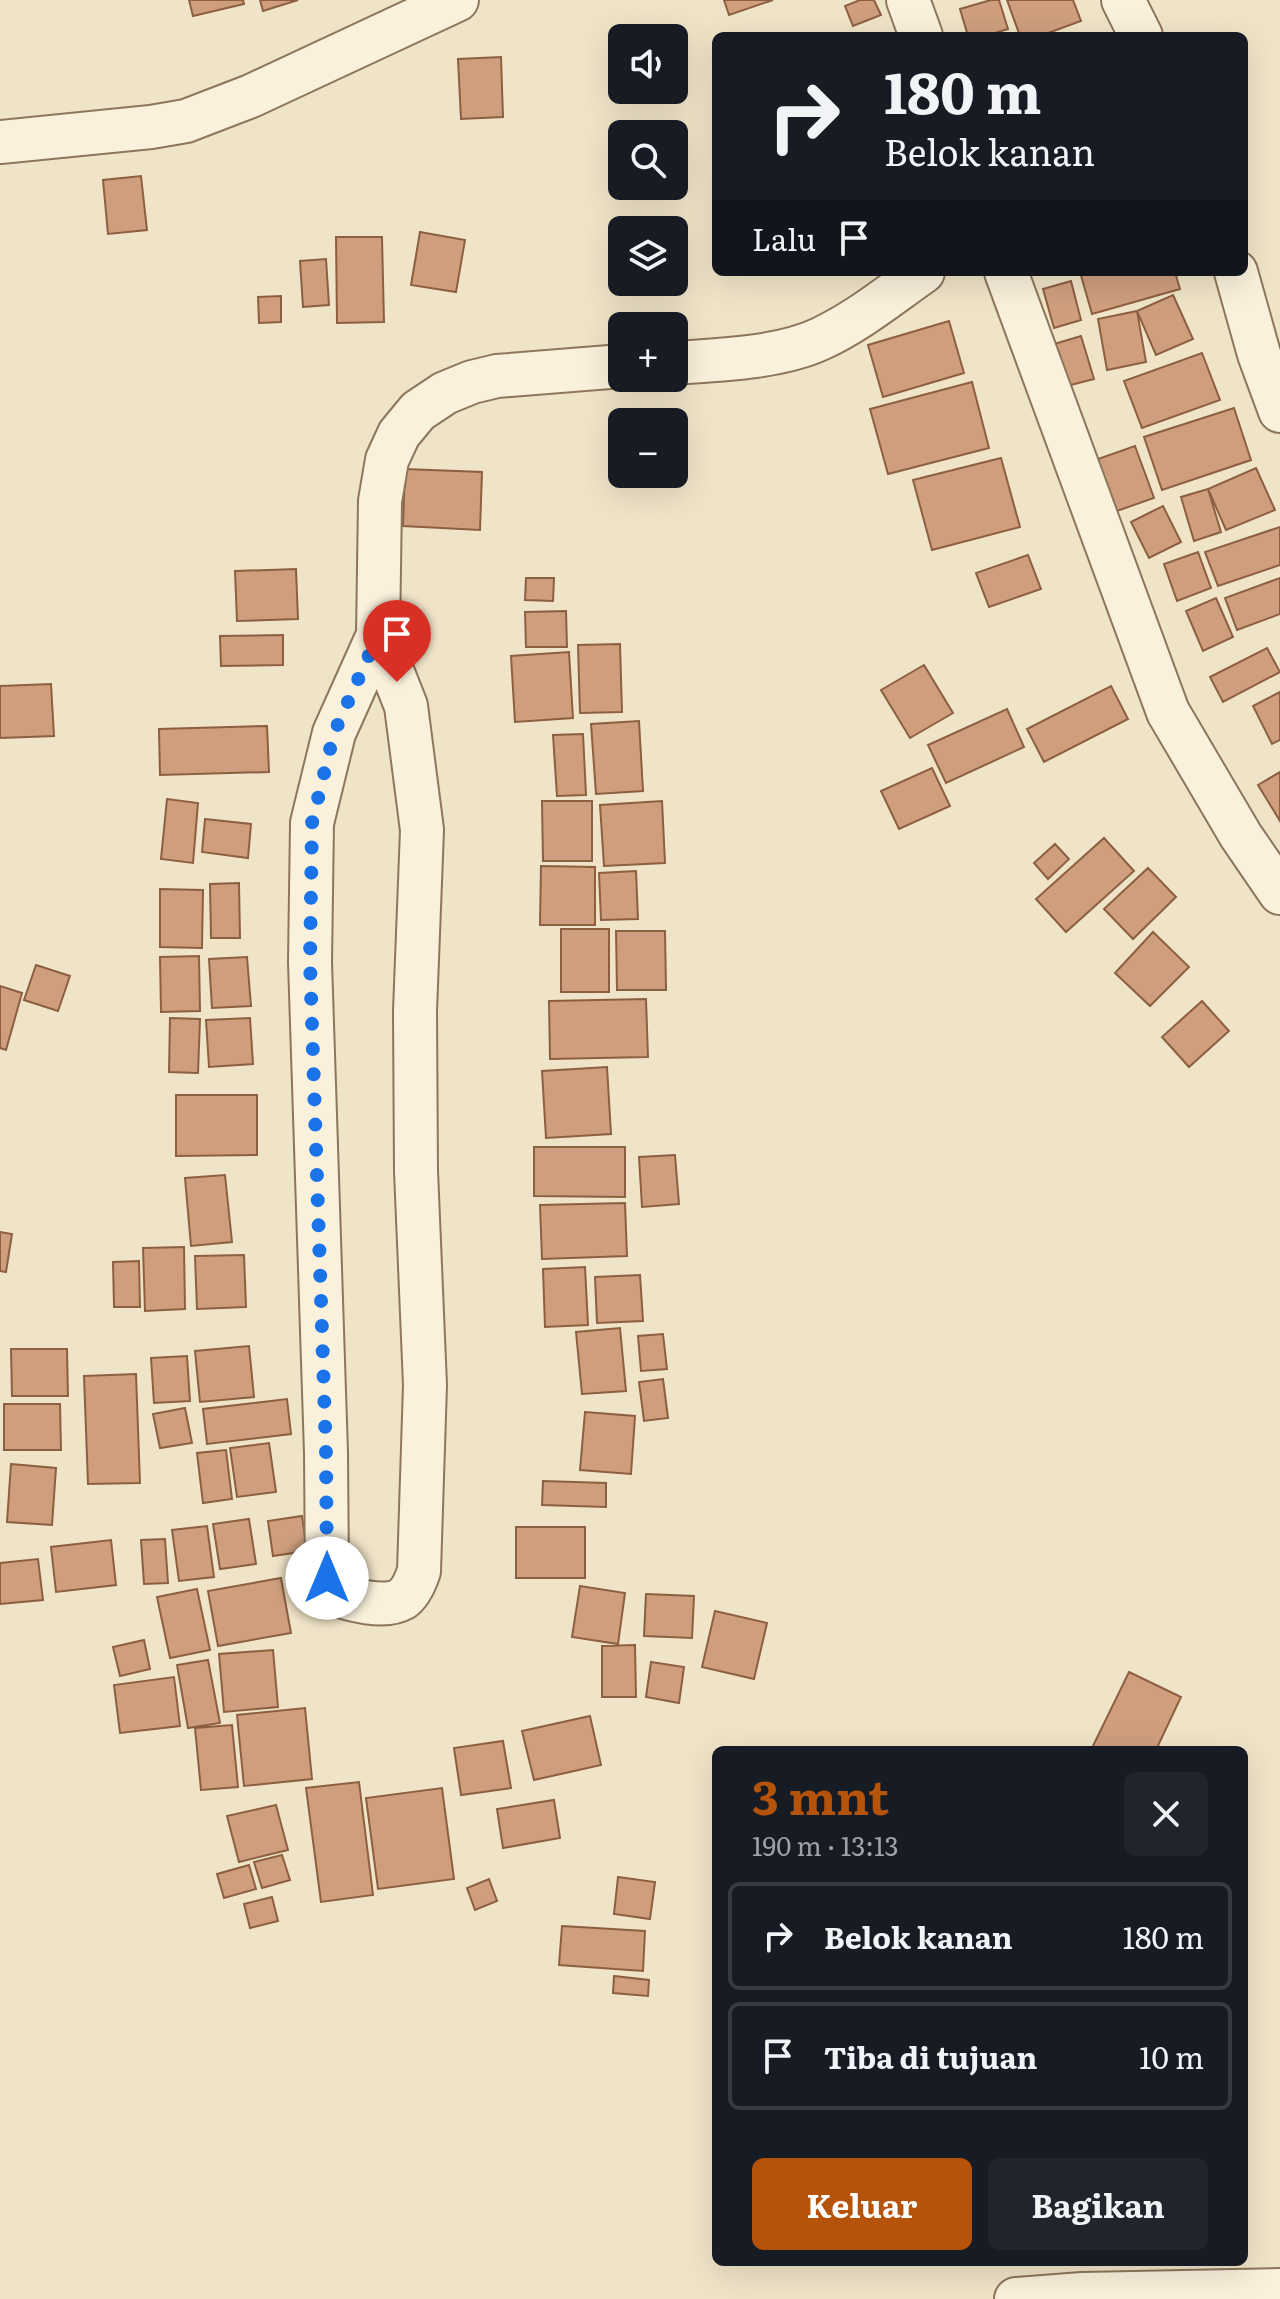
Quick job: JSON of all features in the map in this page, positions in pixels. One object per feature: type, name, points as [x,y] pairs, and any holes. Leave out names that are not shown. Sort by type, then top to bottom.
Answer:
[{"type":"street","points":[[0,142],[186,121],[251,96],[457,0]]},
{"type":"street","points":[[908,0],[920,32]]},
{"type":"street","points":[[1123,0],[1139,32]]},
{"type":"street","points":[[688,361],[790,349],[817,340],[844,327],[917,276]]},
{"type":"street","points":[[1007,276],[1168,712],[1241,836],[1280,893]]},
{"type":"street","points":[[1237,276],[1259,354],[1280,411]]},
{"type":"street","points":[[378,635],[334,733],[312,823],[310,962],[326,1453],[327,1578],[333,1593],[350,1600],[382,1602],[402,1599],[414,1586],[419,1571],[425,1385],[416,1171],[415,1011],[422,830],[406,706],[378,635],[380,501],[387,460],[399,434],[418,411],[445,393],[497,376],[608,367]]},
{"type":"street","points":[[1016,2299],[1280,2290]]},
{"type":"building","points":[[189,0],[243,0],[244,4],[193,16]]},
{"type":"building","points":[[260,0],[298,0],[263,11]]},
{"type":"building","points":[[724,0],[773,0],[729,15]]},
{"type":"building","points":[[860,0],[874,0],[881,15],[853,26],[845,6]]},
{"type":"building","points":[[999,0],[1008,29],[967,32],[960,9]]},
{"type":"building","points":[[1007,0],[1073,0],[1081,21],[1051,32],[1019,32]]},
{"type":"building","points":[[501,57],[503,117],[461,119],[458,59]]},
{"type":"building","points":[[141,176],[147,230],[108,234],[103,180]]},
{"type":"building","points":[[420,232],[465,240],[456,292],[411,285]]},
{"type":"building","points":[[336,237],[382,237],[384,322],[337,323]]},
{"type":"building","points":[[326,259],[329,305],[303,307],[300,261]]},
{"type":"building","points":[[1081,276],[1176,276],[1180,289],[1092,314]]},
{"type":"building","points":[[1071,281],[1081,320],[1054,328],[1043,289]]},
{"type":"building","points":[[1173,295],[1193,339],[1156,355],[1137,311]]},
{"type":"building","points":[[281,296],[281,322],[259,323],[258,297]]},
{"type":"building","points":[[1137,311],[1146,362],[1107,370],[1098,319]]},
{"type":"building","points":[[949,321],[964,373],[883,397],[868,345]]},
{"type":"building","points":[[1081,336],[1094,379],[1063,387],[1051,345]]},
{"type":"building","points":[[1202,353],[1220,400],[1142,428],[1124,381]]},
{"type":"building","points":[[972,382],[989,448],[888,474],[870,409]]},
{"type":"building","points":[[1234,408],[1251,460],[1162,490],[1144,437]]},
{"type":"building","points":[[1135,446],[1154,498],[1114,512],[1095,460]]},
{"type":"building","points":[[1001,458],[1020,527],[932,550],[913,480]]},
{"type":"building","points":[[1256,468],[1275,510],[1226,530],[1208,489]]},
{"type":"building","points":[[405,469],[482,472],[480,530],[403,526]]},
{"type":"building","points":[[1208,489],[1221,532],[1194,541],[1181,497]]},
{"type":"building","points":[[1163,506],[1181,542],[1149,558],[1131,522]]},
{"type":"building","points":[[1280,527],[1280,565],[1218,586],[1205,552]]},
{"type":"building","points":[[1198,552],[1211,588],[1177,601],[1164,564]]},
{"type":"building","points":[[1028,555],[1041,589],[989,607],[976,573]]},
{"type":"building","points":[[296,569],[298,619],[237,621],[235,571]]},
{"type":"building","points":[[526,578],[554,578],[553,601],[525,600]]},
{"type":"building","points":[[1280,578],[1280,614],[1237,630],[1225,598]]},
{"type":"building","points":[[1216,598],[1233,637],[1203,651],[1186,611]]},
{"type":"building","points":[[566,611],[567,647],[526,647],[525,612]]},
{"type":"building","points":[[283,635],[283,665],[221,666],[220,636]]},
{"type":"building","points":[[620,644],[622,712],[580,713],[578,645]]},
{"type":"building","points":[[1267,648],[1280,672],[1223,702],[1210,677]]},
{"type":"building","points":[[569,652],[573,718],[515,722],[511,656]]},
{"type":"building","points":[[924,665],[953,713],[910,738],[881,690]]},
{"type":"building","points":[[51,684],[54,736],[0,738],[0,686]]},
{"type":"building","points":[[1111,686],[1128,719],[1044,762],[1027,729]]},
{"type":"building","points":[[1280,692],[1280,740],[1272,744],[1253,706]]},
{"type":"building","points":[[1007,709],[1024,747],[946,783],[928,745]]},
{"type":"building","points":[[639,721],[643,791],[596,794],[591,724]]},
{"type":"building","points":[[267,726],[269,772],[160,775],[159,729]]},
{"type":"building","points":[[583,734],[586,795],[557,796],[553,735]]},
{"type":"building","points":[[932,768],[950,806],[899,829],[881,791]]},
{"type":"building","points":[[1280,772],[1280,821],[1258,785]]},
{"type":"building","points":[[167,799],[198,803],[193,863],[161,859]]},
{"type":"building","points":[[542,801],[592,801],[592,861],[543,861]]},
{"type":"building","points":[[662,801],[665,863],[604,866],[600,805]]},
{"type":"building","points":[[205,819],[251,824],[248,858],[202,852]]},
{"type":"building","points":[[1104,838],[1134,871],[1066,932],[1036,899]]},
{"type":"building","points":[[1055,844],[1069,859],[1048,879],[1034,863]]},
{"type":"building","points":[[541,866],[595,867],[595,925],[540,925]]},
{"type":"building","points":[[1148,868],[1176,897],[1133,939],[1104,909]]},
{"type":"building","points":[[636,871],[638,919],[601,920],[599,873]]},
{"type":"building","points":[[239,883],[240,938],[211,938],[210,884]]},
{"type":"building","points":[[160,889],[203,890],[202,948],[160,947]]},
{"type":"building","points":[[561,929],[609,929],[609,992],[561,992]]},
{"type":"building","points":[[616,931],[665,931],[666,990],[617,990]]},
{"type":"building","points":[[1153,932],[1189,967],[1150,1006],[1115,973]]},
{"type":"building","points":[[199,956],[200,1011],[161,1012],[160,957]]},
{"type":"building","points":[[247,957],[251,1006],[212,1008],[209,959]]},
{"type":"building","points":[[36,965],[70,976],[58,1011],[24,1000]]},
{"type":"building","points":[[0,986],[22,993],[6,1050],[0,1048]]},
{"type":"building","points":[[646,999],[648,1057],[550,1059],[549,1001]]},
{"type":"building","points":[[1202,1001],[1229,1031],[1189,1067],[1162,1037]]},
{"type":"building","points":[[170,1018],[200,1019],[198,1073],[169,1072]]},
{"type":"building","points":[[250,1018],[253,1064],[209,1067],[206,1020]]},
{"type":"building","points":[[607,1067],[611,1134],[546,1138],[542,1071]]},
{"type":"building","points":[[176,1095],[257,1095],[257,1155],[176,1156]]},
{"type":"building","points":[[534,1147],[625,1147],[625,1197],[534,1196]]},
{"type":"building","points":[[675,1155],[679,1204],[642,1207],[639,1157]]},
{"type":"building","points":[[225,1175],[232,1242],[191,1246],[185,1178]]},
{"type":"building","points":[[625,1203],[627,1256],[542,1259],[540,1205]]},
{"type":"building","points":[[0,1232],[12,1234],[6,1272],[0,1271]]},
{"type":"building","points":[[184,1247],[185,1309],[145,1311],[143,1248]]},
{"type":"building","points":[[244,1255],[246,1307],[197,1309],[195,1256]]},
{"type":"building","points":[[139,1261],[140,1307],[114,1307],[113,1262]]},
{"type":"building","points":[[585,1267],[588,1325],[545,1327],[543,1269]]},
{"type":"building","points":[[640,1275],[643,1321],[597,1323],[595,1277]]},
{"type":"building","points":[[620,1328],[626,1391],[582,1394],[576,1332]]},
{"type":"building","points":[[663,1334],[667,1369],[641,1371],[638,1336]]},
{"type":"building","points":[[249,1346],[254,1397],[200,1402],[195,1351]]},
{"type":"building","points":[[11,1349],[67,1349],[68,1396],[12,1396]]},
{"type":"building","points":[[187,1356],[190,1401],[154,1403],[151,1358]]},
{"type":"building","points":[[136,1374],[140,1483],[88,1484],[84,1376]]},
{"type":"building","points":[[663,1379],[668,1418],[644,1421],[639,1382]]},
{"type":"building","points":[[287,1399],[291,1434],[207,1444],[203,1409]]},
{"type":"building","points":[[4,1404],[60,1404],[61,1450],[4,1450]]},
{"type":"building","points":[[185,1408],[192,1443],[160,1448],[153,1414]]},
{"type":"building","points":[[585,1412],[635,1416],[631,1474],[580,1470]]},
{"type":"building","points":[[269,1443],[276,1492],[237,1497],[230,1448]]},
{"type":"building","points":[[226,1450],[232,1499],[203,1503],[197,1453]]},
{"type":"building","points":[[11,1464],[56,1468],[52,1525],[7,1522]]},
{"type":"building","points":[[543,1481],[606,1483],[606,1507],[542,1505]]},
{"type":"building","points":[[302,1516],[307,1551],[273,1556],[268,1521]]},
{"type":"building","points":[[249,1519],[256,1564],[220,1569],[213,1524]]},
{"type":"building","points":[[207,1526],[214,1577],[179,1581],[172,1530]]},
{"type":"building","points":[[516,1527],[585,1527],[585,1578],[516,1578]]},
{"type":"building","points":[[165,1539],[168,1583],[144,1584],[141,1540]]},
{"type":"building","points":[[111,1540],[116,1585],[56,1592],[51,1547]]},
{"type":"building","points":[[38,1559],[43,1600],[0,1604],[0,1563]]},
{"type":"building","points":[[281,1578],[291,1633],[218,1646],[208,1591]]},
{"type":"building","points":[[580,1586],[625,1593],[618,1644],[572,1637]]},
{"type":"building","points":[[197,1589],[210,1650],[170,1658],[157,1597]]},
{"type":"building","points":[[646,1594],[694,1596],[692,1638],[644,1636]]},
{"type":"building","points":[[715,1611],[767,1623],[754,1679],[702,1667]]},
{"type":"building","points":[[144,1640],[150,1669],[120,1676],[113,1647]]},
{"type":"building","points":[[635,1645],[636,1697],[602,1697],[602,1646]]},
{"type":"building","points":[[273,1650],[278,1707],[224,1712],[219,1654]]},
{"type":"building","points":[[208,1660],[220,1723],[188,1728],[177,1665]]},
{"type":"building","points":[[651,1662],[684,1667],[679,1703],[646,1697]]},
{"type":"building","points":[[1129,1672],[1181,1697],[1158,1746],[1093,1746]]},
{"type":"building","points":[[174,1677],[180,1726],[120,1733],[114,1685]]},
{"type":"building","points":[[305,1708],[312,1779],[244,1786],[237,1715]]},
{"type":"building","points":[[590,1716],[601,1765],[534,1780],[522,1731]]},
{"type":"building","points":[[232,1725],[238,1787],[201,1790],[195,1728]]},
{"type":"building","points":[[503,1741],[511,1788],[461,1795],[454,1748]]},
{"type":"building","points":[[359,1782],[373,1895],[321,1902],[306,1788]]},
{"type":"building","points":[[442,1788],[454,1879],[378,1889],[366,1798]]},
{"type":"building","points":[[554,1800],[560,1838],[503,1848],[497,1809]]},
{"type":"building","points":[[276,1805],[288,1850],[239,1862],[227,1816]]},
{"type":"building","points":[[282,1855],[290,1880],[262,1888],[254,1862]]},
{"type":"building","points":[[249,1865],[256,1889],[224,1898],[217,1874]]},
{"type":"building","points":[[618,1877],[655,1882],[650,1919],[614,1914]]},
{"type":"building","points":[[489,1879],[497,1901],[475,1910],[467,1888]]},
{"type":"building","points":[[272,1897],[278,1921],[250,1928],[244,1904]]},
{"type":"building","points":[[562,1926],[645,1931],[643,1971],[559,1965]]},
{"type":"building","points":[[614,1976],[649,1980],[648,1996],[613,1993]]},
{"type":"route","points":[[327,1578],[326,1453],[310,962],[312,823],[334,733],[378,635],[397,682]]}]
